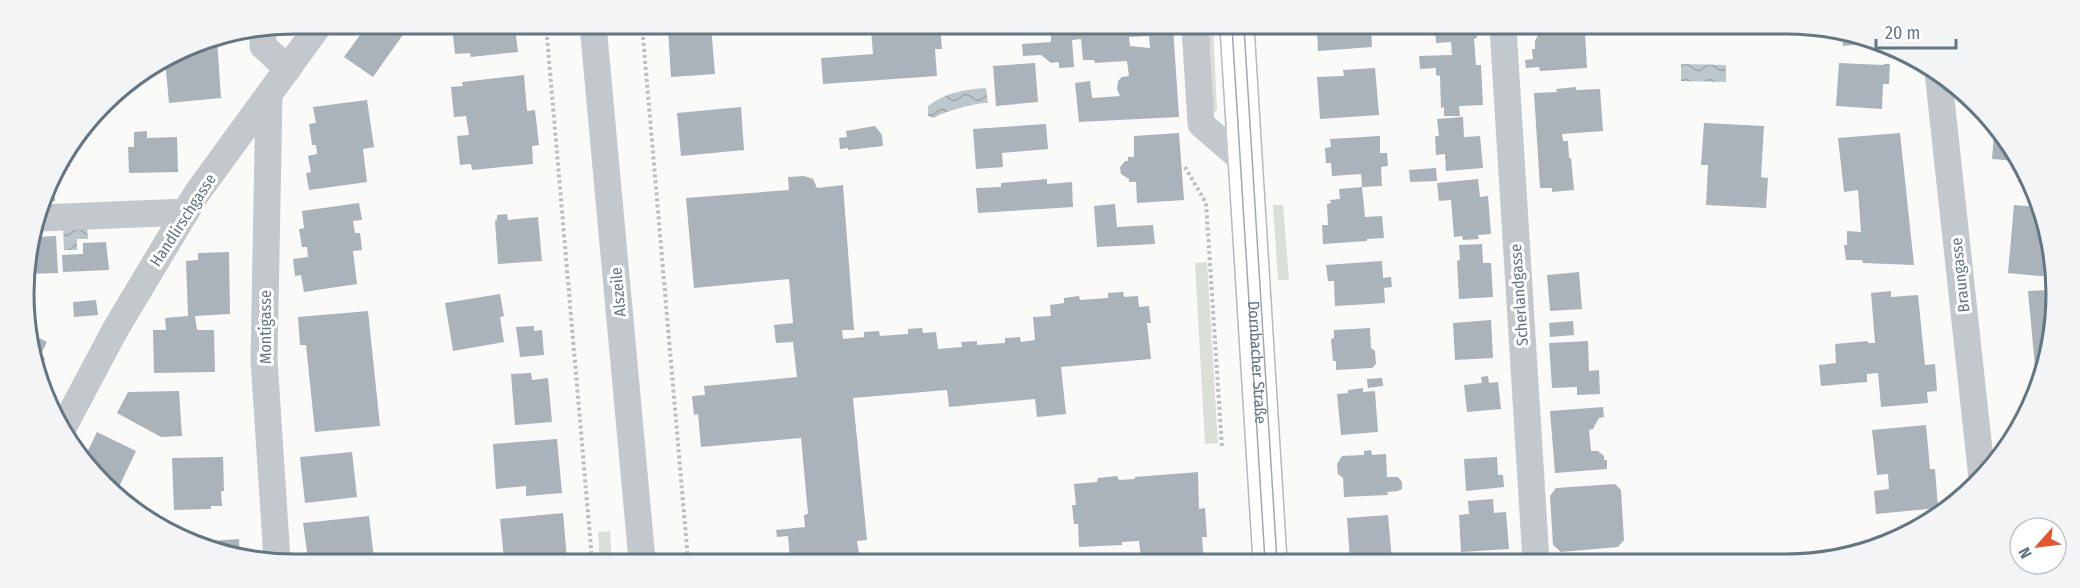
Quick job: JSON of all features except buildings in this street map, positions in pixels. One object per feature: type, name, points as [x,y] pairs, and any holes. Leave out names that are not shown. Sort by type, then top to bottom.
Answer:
[{"type":"main road","name":"Dornbacher Straße","points":[[1237,34],[1270,554]]},
{"type":"street","name":"Handlirschgasse","points":[[67,420],[115,330],[197,193],[313,34]]},
{"type":"street","name":"Alszeile","points":[[595,34],[641,554]]},
{"type":"street","points":[[1195,34],[1201,124],[1246,163]]},
{"type":"street","name":"Scherlandgasse","points":[[1503,34],[1536,554]]},
{"type":"street","points":[[263,37],[263,46],[288,69]]},
{"type":"street","name":"Braungasse","points":[[1939,85],[1981,465]]},
{"type":"street","name":"Montigasse","points":[[269,95],[264,360],[277,553]]},
{"type":"street","points":[[46,218],[186,212]]},
{"type":"path","points":[[547,34],[591,554]]},
{"type":"path","points":[[643,34],[687,554]]},
{"type":"path","points":[[1185,167],[1206,203],[1222,448]]},
{"type":"shaded area","points":[[1203,34],[1213,34],[1217,110],[1213,114]]},
{"type":"shaded area","points":[[1273,205],[1283,205],[1289,280],[1278,280]]},
{"type":"shaded area","points":[[1207,262],[1218,443],[1205,444],[1195,263]]},
{"type":"shaded area","points":[[610,531],[612,554],[600,554],[598,532]]},
{"type":"water","points":[[1681,64],[1726,65],[1726,82],[1681,81]]},
{"type":"water","points":[[986,88],[988,103],[960,108],[934,118],[928,116],[928,106],[941,98],[963,91]]},
{"type":"water","points":[[87,225],[88,239],[77,239],[77,250],[64,250],[63,226]]},
{"type":"tram line","points":[[1232,34],[1265,554]]},
{"type":"tram line","points":[[1244,34],[1277,554]]}]
